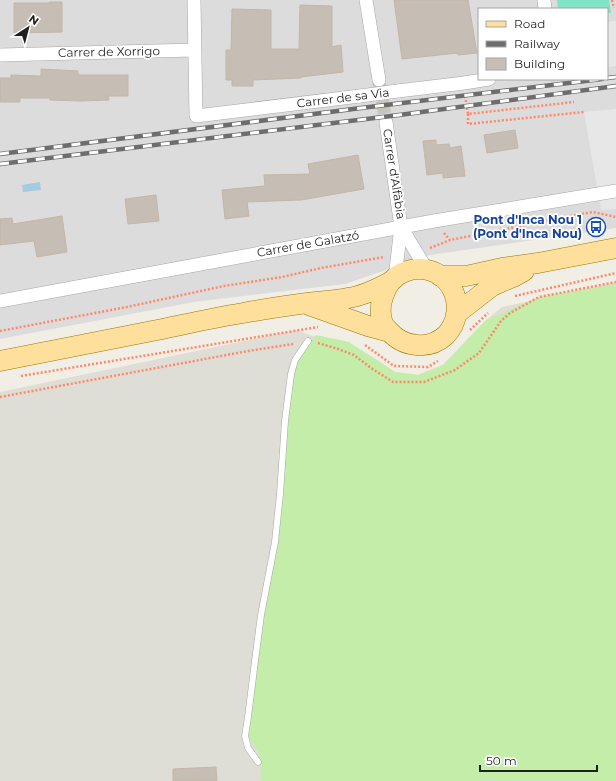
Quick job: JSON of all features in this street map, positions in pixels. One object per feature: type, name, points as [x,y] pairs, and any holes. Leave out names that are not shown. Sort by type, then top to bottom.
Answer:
[{"type":"main road","points":[[0,361],[243,313],[355,297],[370,292],[407,271],[418,269],[434,273],[466,276],[502,268],[538,263],[616,248]]},
{"type":"main road","points":[[456,314],[492,286],[515,276],[538,263]]},
{"type":"main road","points":[[393,279],[385,290],[381,300],[382,322],[399,340],[410,345],[423,345],[435,342],[445,336],[452,326],[456,314],[457,303],[454,293],[448,283],[434,273]]},
{"type":"main road","points":[[305,303],[368,326],[390,332]]},
{"type":"street","points":[[194,0],[194,50]]},
{"type":"street","points":[[366,0],[379,80]]},
{"type":"street","name":"Carrer de Xorrigo","points":[[0,54],[194,50]]},
{"type":"street","name":"Carrer de sa Via","points":[[194,50],[196,116],[483,80]]},
{"type":"street","name":"Carrer d'Alfàbia","points":[[386,122],[402,227],[393,279]]},
{"type":"street","name":"Carrer de Galatzó","points":[[0,300],[434,221],[616,191]]},
{"type":"street","name":"Carrer d'Alfàbia","points":[[402,227],[416,251],[434,273]]},
{"type":"lane","points":[[258,762],[248,748],[245,736],[261,615],[275,542],[285,421],[291,374],[295,360],[308,341]]},
{"type":"path","points":[[612,0],[614,8]]},
{"type":"path","points":[[464,83],[468,124],[584,112]]},
{"type":"path","points":[[468,114],[574,102]]},
{"type":"path","points":[[416,251],[430,248],[450,240],[581,214],[593,212],[616,217]]},
{"type":"path","points":[[434,221],[450,240]]},
{"type":"path","points":[[0,331],[127,307],[224,286],[282,277],[321,268],[398,255]]},
{"type":"path","points":[[0,397],[240,352],[308,341],[354,355],[393,382],[424,382],[455,370],[478,352],[500,321],[510,312],[538,297],[616,282]]},
{"type":"shaded area","points":[[0,0],[616,0],[616,228],[430,255],[345,284],[194,302],[0,339]]},
{"type":"shaded area","points":[[616,21],[616,66],[608,67],[608,22]]},
{"type":"shaded area","points":[[616,109],[616,209],[601,210],[584,112]]},
{"type":"shaded area","points":[[616,282],[616,781],[0,781],[0,392],[296,330],[373,357],[395,372],[418,375],[443,365],[486,320],[502,307]]},
{"type":"green space","points":[[557,0],[609,0],[611,13],[608,13],[608,8],[558,8]]},
{"type":"green space","points":[[616,284],[616,781],[261,781],[260,755],[248,736],[279,502],[295,360],[316,335],[349,342],[395,372],[418,375],[443,365],[486,320],[539,297]]},
{"type":"water","points":[[40,182],[41,190],[23,192],[22,185]]},
{"type":"building","points":[[394,0],[468,0],[477,53],[458,55],[458,53],[402,59]]},
{"type":"building","points":[[62,2],[62,32],[14,33],[14,3]]},
{"type":"building","points":[[300,5],[332,6],[332,47],[341,45],[343,72],[301,78],[253,80],[253,86],[232,86],[232,80],[226,80],[226,50],[231,50],[232,9],[271,10],[271,49],[299,49]]},
{"type":"building","points":[[41,69],[78,71],[78,75],[128,75],[128,96],[108,96],[109,100],[81,101],[50,100],[50,98],[20,98],[20,102],[0,102],[0,78],[11,78],[11,75],[41,76]]},
{"type":"building","points":[[515,130],[518,148],[487,153],[484,135]]},
{"type":"building","points":[[436,140],[436,145],[449,144],[450,148],[461,146],[465,176],[443,178],[443,173],[427,175],[423,141]]},
{"type":"building","points":[[358,155],[364,189],[301,200],[247,202],[249,216],[225,219],[222,190],[265,186],[264,175],[310,174],[308,164]]},
{"type":"building","points":[[156,195],[159,221],[128,224],[125,199]]},
{"type":"building","points":[[62,216],[67,252],[37,257],[34,241],[0,245],[0,219],[12,218],[13,224]]},
{"type":"building","points":[[216,767],[217,781],[173,781],[173,769]]},
{"type":"tunnel","points":[[379,82],[386,122]]},
{"type":"railway","points":[[608,78],[616,77]]},
{"type":"railway","points":[[0,154],[594,80]]},
{"type":"railway","points":[[0,164],[399,115],[616,86]]},
{"type":"place","name":"Pont d'Inca Nou 1 (Pont d'Inca Nou)","points":[[596,227]]}]
